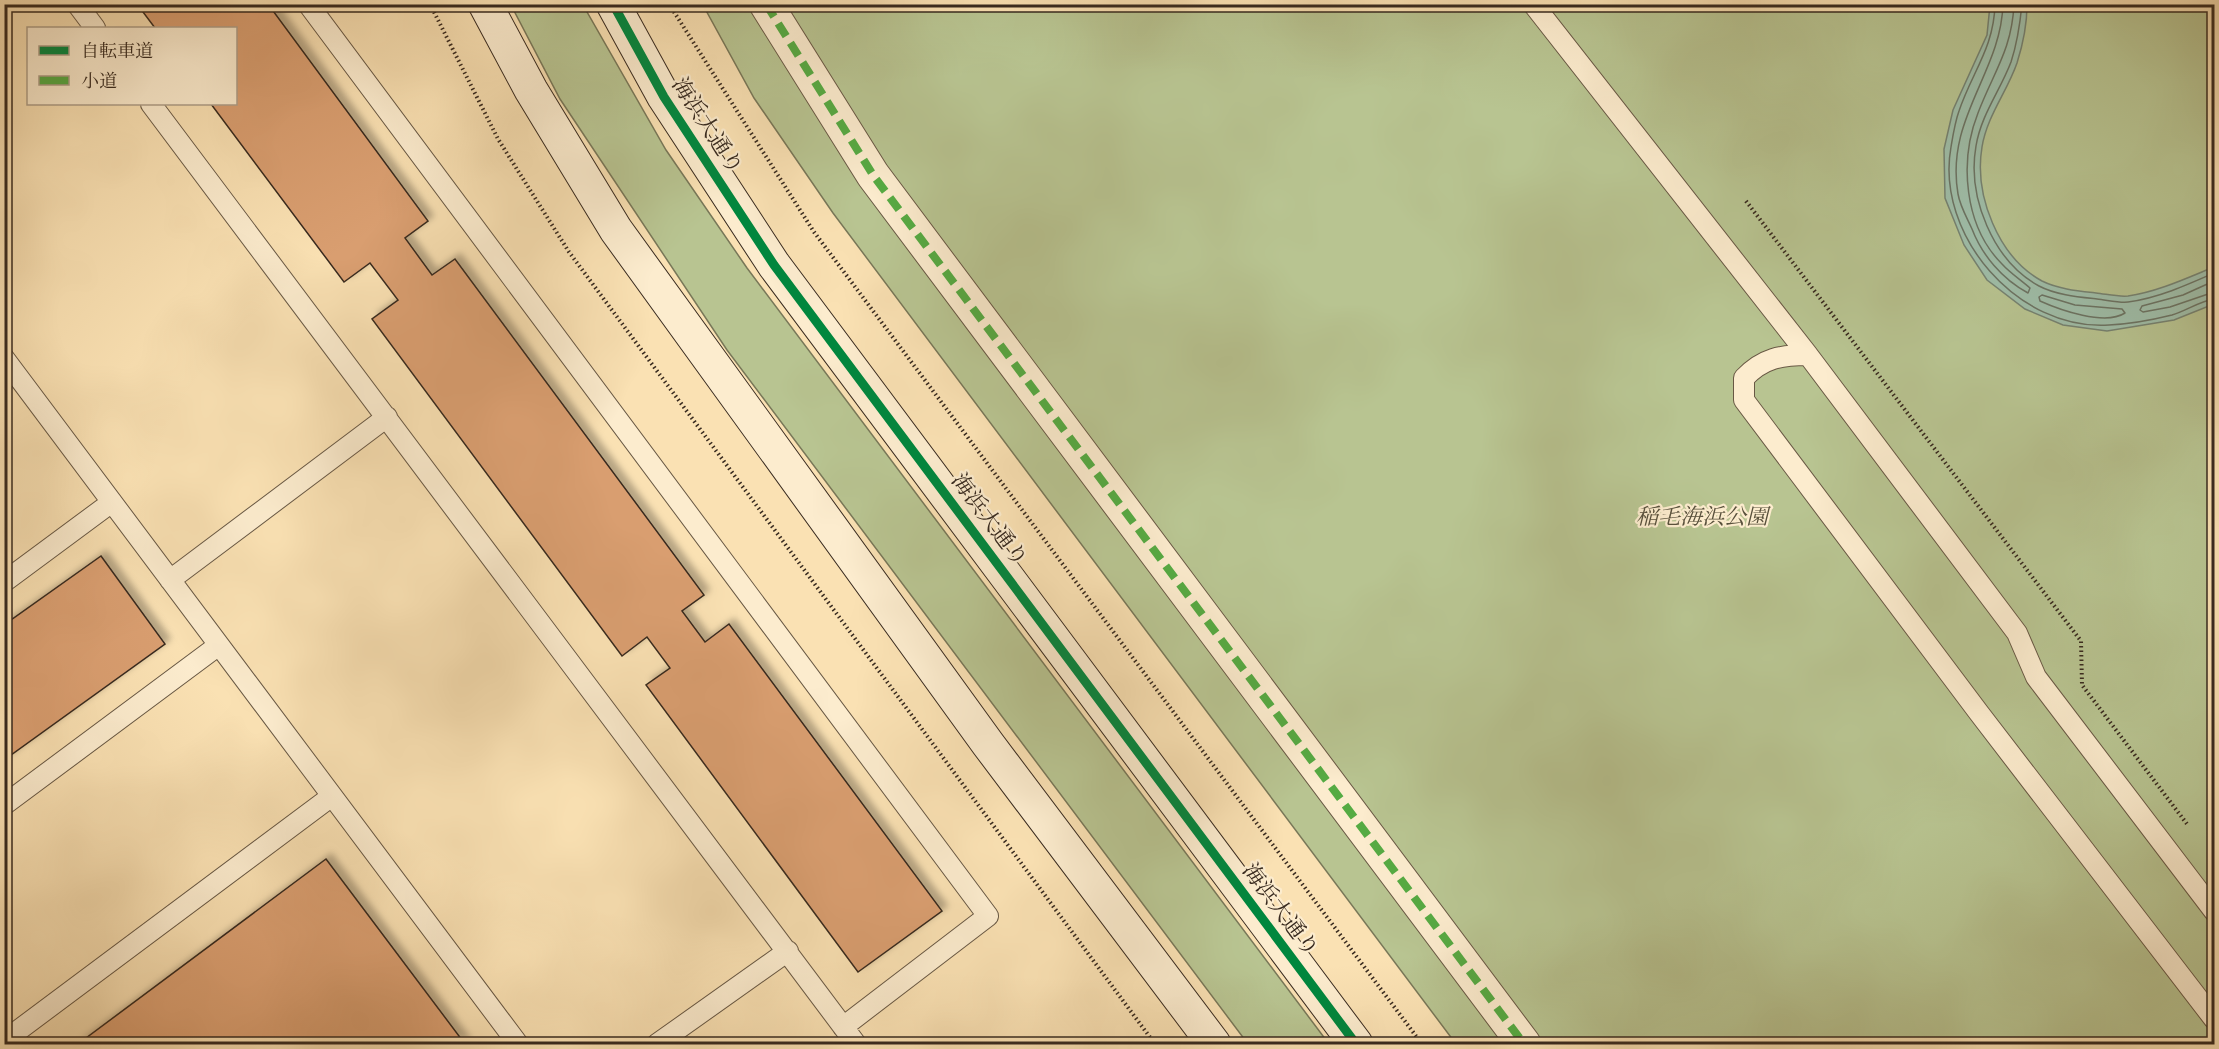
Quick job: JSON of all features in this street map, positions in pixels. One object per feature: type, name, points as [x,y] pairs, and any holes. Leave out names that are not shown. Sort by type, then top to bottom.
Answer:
[{"type":"street","points":[[485,4],[531,90],[616,230],[960,706],[1214,1044]]},
{"type":"street","name":"海浜大通り","points":[[613,4],[664,97],[774,265],[1356,1044]]},
{"type":"street","points":[[766,4],[873,174],[1524,1044]]},
{"type":"lane","points":[[77,4],[94,27]]},
{"type":"lane","points":[[308,4],[988,916],[843,1027]]},
{"type":"lane","points":[[1533,4],[1808,355],[2017,633],[2036,677],[2214,911]]},
{"type":"lane","points":[[152,105],[856,1044]]},
{"type":"lane","points":[[1808,355],[1782,355],[1758,364],[1744,378],[1744,400],[2214,1019]]},
{"type":"lane","points":[[4,358],[518,1044]]},
{"type":"lane","points":[[170,580],[387,417]]},
{"type":"lane","points":[[4,582],[112,502]]},
{"type":"lane","points":[[4,805],[219,645]]},
{"type":"lane","points":[[4,1041],[332,796]]},
{"type":"lane","points":[[657,1044],[788,951]]},
{"type":"path","points":[[430,4],[498,139],[569,252],[1155,1044]]},
{"type":"path","points":[[669,4],[814,232],[1422,1044]]},
{"type":"path","points":[[1746,201],[2081,640],[2082,685],[2194,833]]},
{"type":"green space","points":[[511,5],[583,5],[666,150],[747,268],[1329,1044],[1248,1044],[727,350],[560,99]]},
{"type":"green space","name":"稲毛海浜公園","points":[[703,5],[2214,5],[2214,1044],[1456,1044],[833,213],[754,98]]},
{"type":"water","points":[[1990,5],[2027,5],[2019,56],[2013,74],[1988,125],[1980,166],[1986,204],[1992,223],[2013,257],[2026,270],[2048,284],[2120,296],[2161,288],[2214,267],[2214,304],[2174,320],[2107,331],[2063,325],[2025,309],[1987,280],[1964,245],[1945,198],[1944,149],[1953,110],[1987,35]]},
{"type":"building","points":[[137,4],[268,4],[428,221],[405,238],[432,275],[455,259],[704,595],[682,611],[705,642],[729,624],[942,911],[858,972],[646,685],[670,668],[647,637],[622,656],[372,319],[398,300],[370,263],[344,282],[212,105],[237,105],[237,27],[154,27]]},
{"type":"building","points":[[101,556],[165,644],[4,760],[4,625]]},
{"type":"building","points":[[326,859],[465,1044],[78,1044]]},
{"type":"marked path","points":[[766,4],[873,175],[1524,1044]]},
{"type":"cycle path","points":[[613,4],[664,97],[774,265],[1356,1044]]}]
